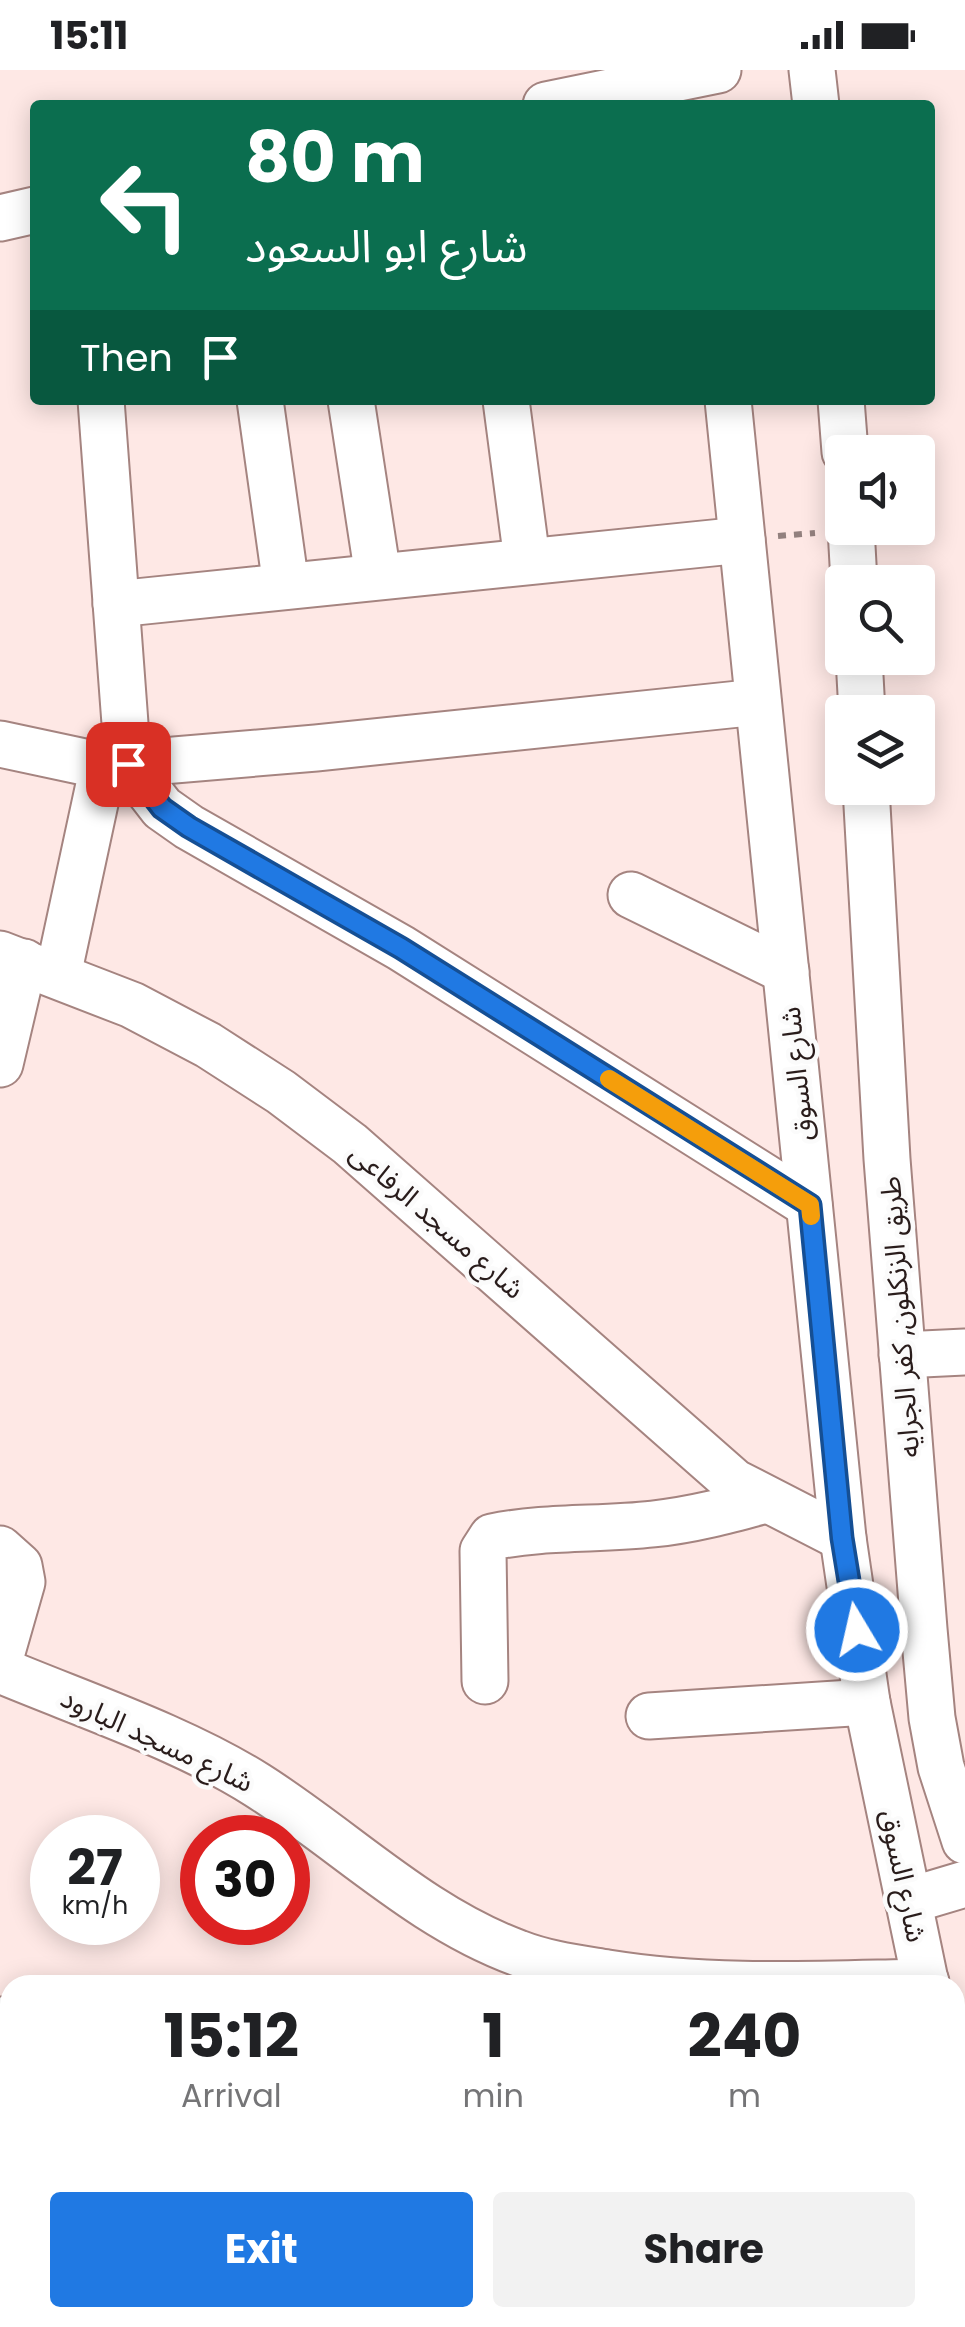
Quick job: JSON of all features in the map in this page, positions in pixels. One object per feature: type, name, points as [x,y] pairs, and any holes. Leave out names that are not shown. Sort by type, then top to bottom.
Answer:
[{"type":"street","points":[[812,70],[815,100]]},
{"type":"street","points":[[577,100],[701,80]]},
{"type":"street","points":[[0,218],[30,211]]},
{"type":"street","points":[[0,1064],[27,964],[115,765],[116,604],[101,405]]},
{"type":"street","points":[[261,405],[286,586]]},
{"type":"street","points":[[352,405],[378,576]]},
{"type":"street","points":[[507,405],[528,560]]},
{"type":"street","name":"شارع السوق","points":[[728,405],[842,1538],[867,1702],[924,1975]]},
{"type":"street","points":[[841,405],[844,435]]},
{"type":"street","points":[[116,604],[742,540]]},
{"type":"street","points":[[0,744],[115,765],[758,702]]},
{"type":"street","points":[[115,765],[189,827],[401,948],[810,1205]]},
{"type":"street","name":"طريق الزنكلون, كفر الجرايه","points":[[867,805],[902,1355],[932,1718],[953,1766],[965,1842]]},
{"type":"street","points":[[632,895],[786,970]]},
{"type":"street","name":"شارع مسجد الرفاعى","points":[[27,964],[132,1005],[193,1037],[295,1102],[350,1144],[734,1482],[842,1538]]},
{"type":"street","points":[[902,1355],[965,1352]]},
{"type":"street","points":[[485,1681],[483,1551],[492,1537],[702,1518],[766,1500]]},
{"type":"street","points":[[0,1548],[19,1566],[22,1582],[0,1659]]},
{"type":"street","points":[[857,1630],[924,1630]]},
{"type":"street","name":"شارع مسجد البارود","points":[[0,1670],[206,1757],[252,1782],[473,1934],[520,1954],[570,1967],[628,1975]]},
{"type":"street","points":[[649,1716],[867,1702]]},
{"type":"street","points":[[908,1901],[965,1884]]},
{"type":"path","points":[[742,540],[825,531]]},
{"type":"slow traffic","points":[[609,1079],[810,1205],[811,1216]]},
{"type":"route","points":[[128,764],[162,808],[175,818],[401,948],[810,1205],[842,1538],[857,1630]]}]
